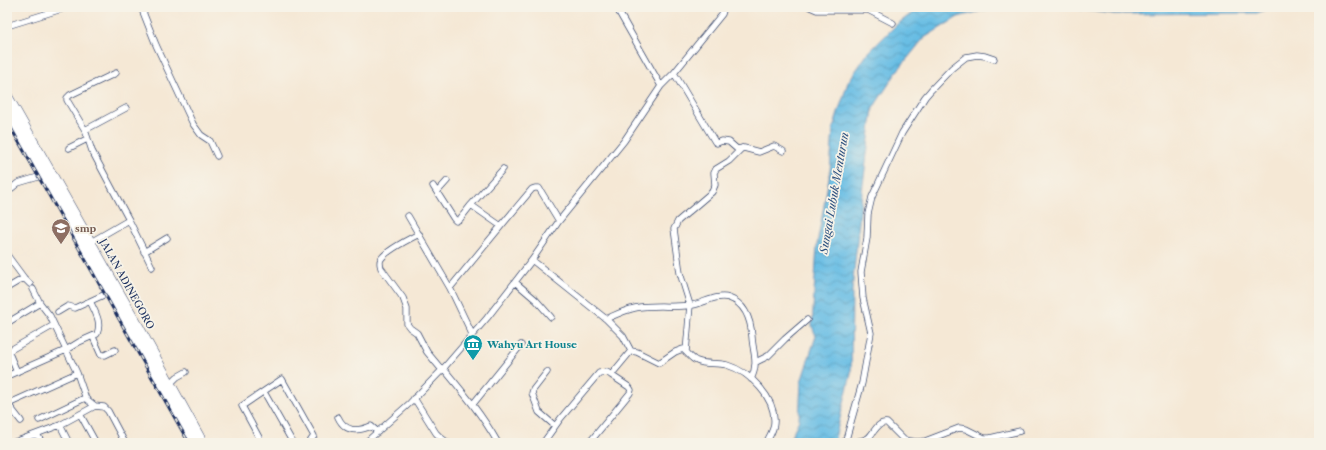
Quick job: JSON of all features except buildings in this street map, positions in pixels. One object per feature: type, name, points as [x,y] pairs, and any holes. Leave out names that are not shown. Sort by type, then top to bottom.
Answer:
[{"type":"highway","name":"JALAN ADINEGORO","points":[[7,94],[92,242],[128,317]]},
{"type":"highway","name":"JALAN ADINEGORO","points":[[7,110],[110,292],[136,329],[170,384],[196,443]]},
{"type":"highway","name":"JALAN ADINEGORO","points":[[136,329],[196,443]]},
{"type":"street","points":[[7,26],[68,7]]},
{"type":"street","points":[[141,7],[156,45],[193,124],[201,135],[210,141],[217,156]]},
{"type":"street","points":[[616,7],[661,86]]},
{"type":"street","points":[[365,443],[443,369],[487,318],[532,260],[559,221],[624,141],[661,86],[674,73],[722,14],[724,7]]},
{"type":"street","points":[[810,7],[817,10],[868,10],[892,23]]},
{"type":"street","points":[[994,59],[977,55],[966,56],[931,90],[902,133],[872,197],[868,214],[867,238],[861,272],[863,298],[871,333],[862,383],[846,443],[866,439],[881,423],[885,422],[904,440],[916,442],[925,441],[959,428],[966,429],[984,438],[1020,431]]},
{"type":"street","points":[[116,73],[67,98],[67,100],[74,114],[85,130],[87,139],[152,267]]},
{"type":"street","points":[[674,73],[714,141],[717,143],[725,141],[729,142],[737,149],[742,148],[759,152],[774,146],[783,151]]},
{"type":"street","points":[[85,130],[126,108]]},
{"type":"street","points":[[69,148],[87,139]]},
{"type":"street","points":[[686,352],[690,305],[680,273],[674,229],[675,225],[712,192],[715,188],[714,173],[716,169],[729,161],[742,148]]},
{"type":"street","points":[[433,186],[438,191],[454,220],[456,221],[460,219],[503,169]]},
{"type":"street","points":[[7,192],[18,183],[45,175]]},
{"type":"street","points":[[438,191],[447,181]]},
{"type":"street","points":[[450,288],[501,226],[535,188],[538,188],[559,221]]},
{"type":"street","points":[[471,205],[501,226]]},
{"type":"street","points":[[408,216],[450,288],[472,334]]},
{"type":"street","points":[[92,242],[129,220]]},
{"type":"street","points":[[419,234],[399,245],[384,256],[380,260],[381,268],[406,303],[406,324],[417,333],[427,352],[473,404],[498,443]]},
{"type":"street","points":[[144,252],[167,238]]},
{"type":"street","points":[[7,255],[24,278],[32,286],[40,303],[50,316],[77,373],[85,398],[95,406],[104,407],[108,411],[125,443]]},
{"type":"street","points":[[532,260],[606,319],[623,336],[631,351]]},
{"type":"street","points":[[7,288],[24,278]]},
{"type":"street","points":[[515,282],[536,300],[551,317]]},
{"type":"street","points":[[58,312],[68,306],[75,308],[110,292]]},
{"type":"street","points":[[606,319],[635,308],[690,305],[722,297],[733,300],[748,314],[751,323],[756,362],[755,370],[750,378]]},
{"type":"street","points":[[7,376],[66,350],[97,334],[99,325],[97,316],[90,301]]},
{"type":"street","points":[[7,323],[40,303]]},
{"type":"street","points":[[756,362],[768,356],[784,339],[806,320]]},
{"type":"street","points":[[18,372],[7,352],[54,325]]},
{"type":"street","points":[[93,336],[102,355],[115,350]]},
{"type":"street","points":[[473,404],[521,345]]},
{"type":"street","points":[[631,351],[637,352],[658,363],[679,350],[683,350],[698,362],[721,363],[750,378],[760,388],[774,411],[774,425],[766,443]]},
{"type":"street","points":[[611,375],[631,351]]},
{"type":"street","points":[[170,384],[177,377],[186,372]]},
{"type":"street","points":[[547,372],[532,393],[539,412],[555,426]]},
{"type":"street","points":[[545,442],[555,426],[599,373],[607,372],[631,390],[589,443]]},
{"type":"street","points":[[21,421],[7,404],[77,373]]},
{"type":"street","points":[[262,443],[242,406],[283,380],[314,436],[309,443]]},
{"type":"street","points":[[264,392],[293,443]]},
{"type":"street","points":[[39,420],[85,398]]},
{"type":"street","points":[[414,398],[440,437],[448,443]]},
{"type":"street","points":[[14,443],[60,425],[95,406]]},
{"type":"street","points":[[80,414],[96,443]]},
{"type":"street","points":[[338,417],[341,424],[346,428],[353,430],[371,426],[378,432]]},
{"type":"street","points":[[60,425],[69,443]]},
{"type":"street","points":[[37,434],[42,443]]},
{"type":"water","name":"Sungai Lubuk Menturun","points":[[920,7],[1059,7],[993,8],[958,17],[924,38],[898,70],[873,108],[862,192],[852,291],[851,374],[834,442],[788,443],[799,420],[801,382],[816,336],[812,326],[817,245],[830,172],[833,129],[848,82],[868,53],[895,26]]},
{"type":"water","points":[[1059,7],[1273,7],[1257,13],[1114,14]]},
{"type":"railway","points":[[7,121],[189,443]]},
{"type":"place","name":"smp","points":[[61,245]]},
{"type":"place","name":"Wahyu Art House","points":[[473,361]]}]
